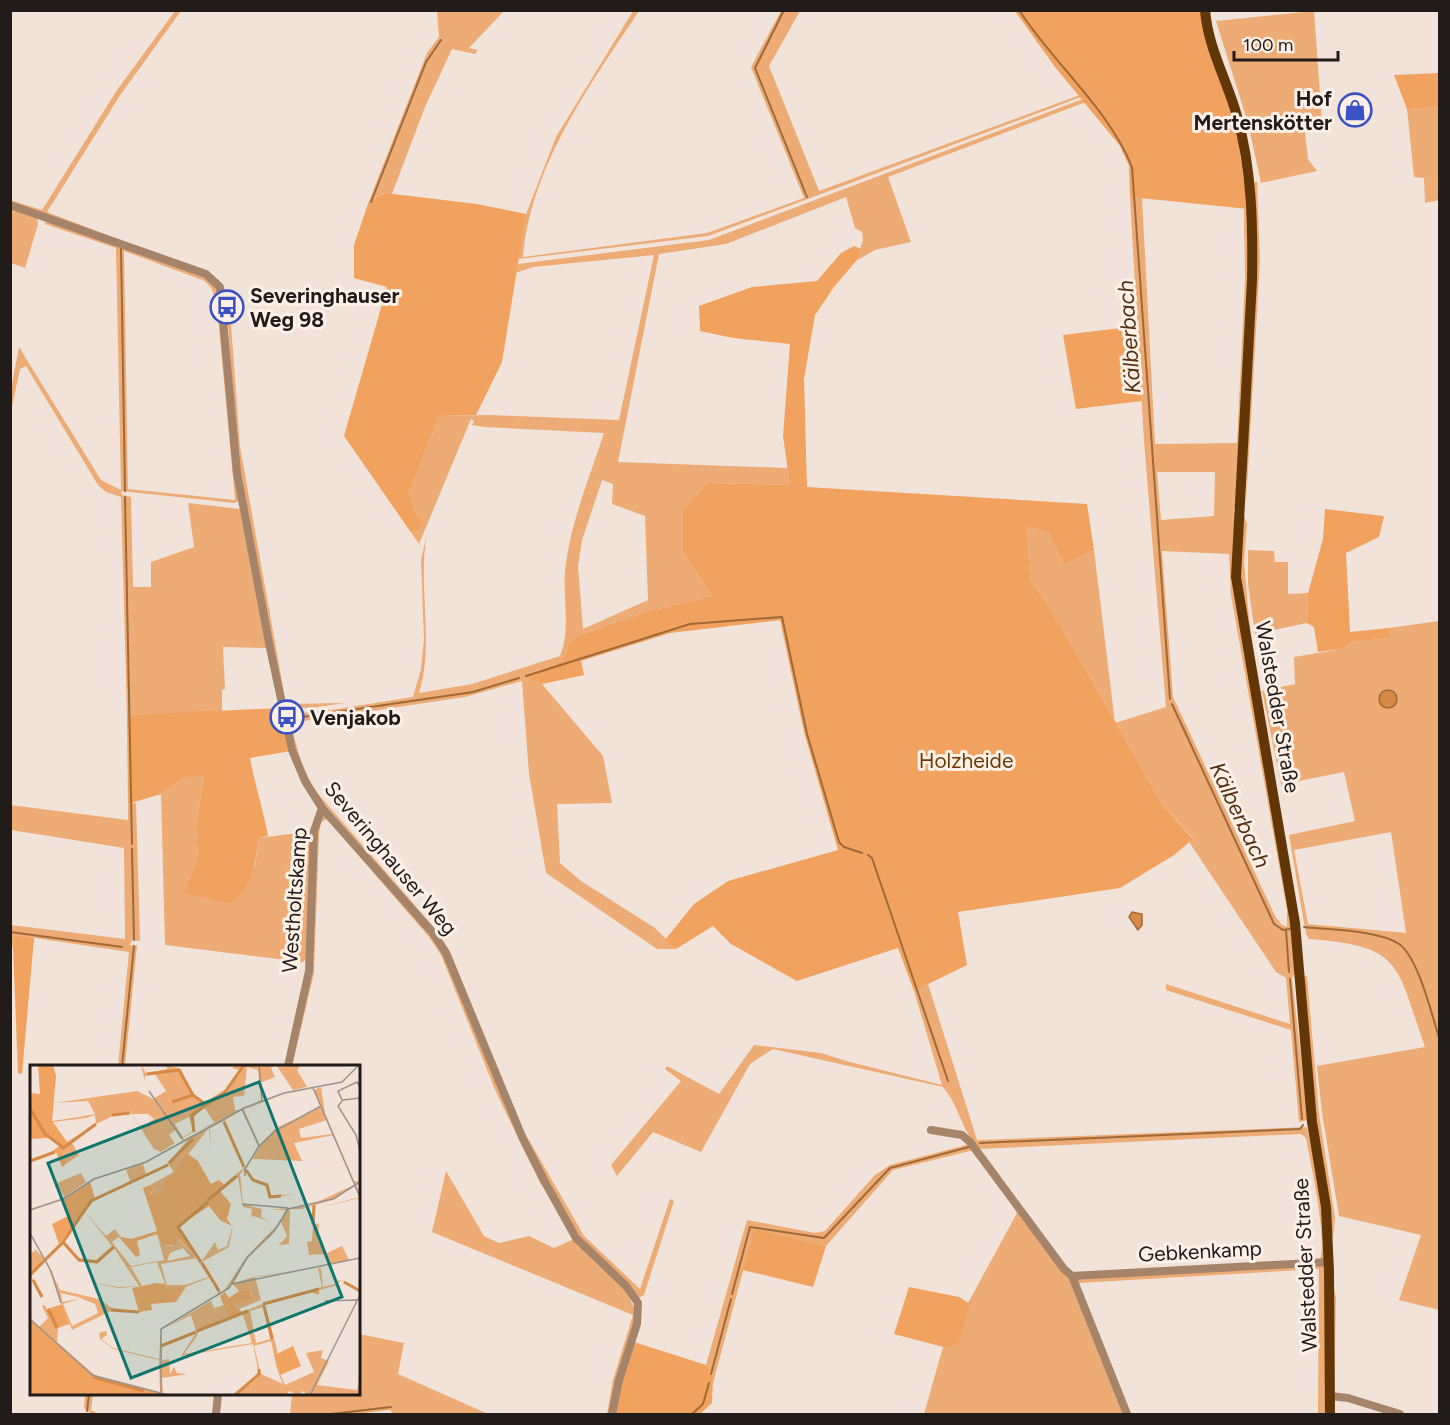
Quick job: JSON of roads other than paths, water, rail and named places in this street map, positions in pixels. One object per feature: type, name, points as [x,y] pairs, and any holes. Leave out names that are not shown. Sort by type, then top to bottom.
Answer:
[{"type":"main road","name":"Walstedder Straße","points":[[1205,10],[1210,39],[1240,126],[1250,184],[1253,235],[1252,280],[1236,577],[1295,923],[1312,1122],[1326,1207],[1329,1262],[1330,1414]]},
{"type":"street","name":"Severinghauser Weg","points":[[10,205],[206,274],[219,287],[237,473],[274,669],[292,750],[305,781],[322,808],[433,933],[446,953],[523,1139],[546,1184],[576,1238],[626,1286],[638,1303],[638,1324],[619,1380],[612,1414]]},
{"type":"street","name":"Westholtskamp","points":[[288,1065],[309,971],[314,831],[322,808]]},
{"type":"street","points":[[931,1130],[962,1135],[970,1142],[1064,1269],[1072,1276],[1127,1414]]},
{"type":"street","name":"Gebkenkamp","points":[[1072,1276],[1329,1262]]},
{"type":"street","points":[[216,1414],[218,1395]]},
{"type":"street","points":[[1330,1396],[1348,1398],[1400,1414]]},
{"type":"waterway","points":[[784,10],[755,68],[807,197]]},
{"type":"waterway","name":"Kälberbach","points":[[1019,10],[1109,125],[1132,167],[1170,699]]},
{"type":"waterway","points":[[371,202],[426,62],[441,40]]},
{"type":"waterway","points":[[121,247],[125,491]]},
{"type":"waterway","points":[[125,497],[132,844]]},
{"type":"waterway","points":[[526,676],[690,624],[782,617],[807,734],[839,842],[844,847],[862,853]]},
{"type":"waterway","points":[[289,719],[473,692],[519,678]]},
{"type":"waterway","name":"Kälberbach","points":[[1172,704],[1274,924],[1283,930],[1290,929]]},
{"type":"waterway","points":[[132,849],[134,940]]},
{"type":"waterway","points":[[868,855],[872,858],[948,1081]]},
{"type":"waterway","name":"Kälberbach","points":[[1304,927],[1367,933],[1390,939],[1399,944],[1406,951],[1418,974],[1440,1041]]},
{"type":"waterway","points":[[1286,930],[1289,972]]},
{"type":"waterway","points":[[10,932],[122,947]]},
{"type":"waterway","points":[[122,1065],[134,946]]},
{"type":"waterway","points":[[1290,979],[1302,1119]]},
{"type":"waterway","points":[[980,1143],[1300,1129],[1303,1125]]},
{"type":"waterway","points":[[732,1294],[750,1227],[824,1238],[890,1168],[969,1147]]},
{"type":"waterway","points":[[711,1374],[731,1299]]},
{"type":"waterway","points":[[692,1414],[703,1404],[709,1383]]},
{"type":"waterway","points":[[87,1411],[89,1395]]},
{"type":"waterway","points":[[331,1414],[391,1407]]},
{"type":"place","name":"Hof Mertenskötter","points":[[1355,110]]},
{"type":"place","name":"Severinghauser Weg 98","points":[[227,307]]},
{"type":"place","name":"Venjakob","points":[[287,717]]},
{"type":"park label","name":"Holzheide","points":[[966,760]]}]
